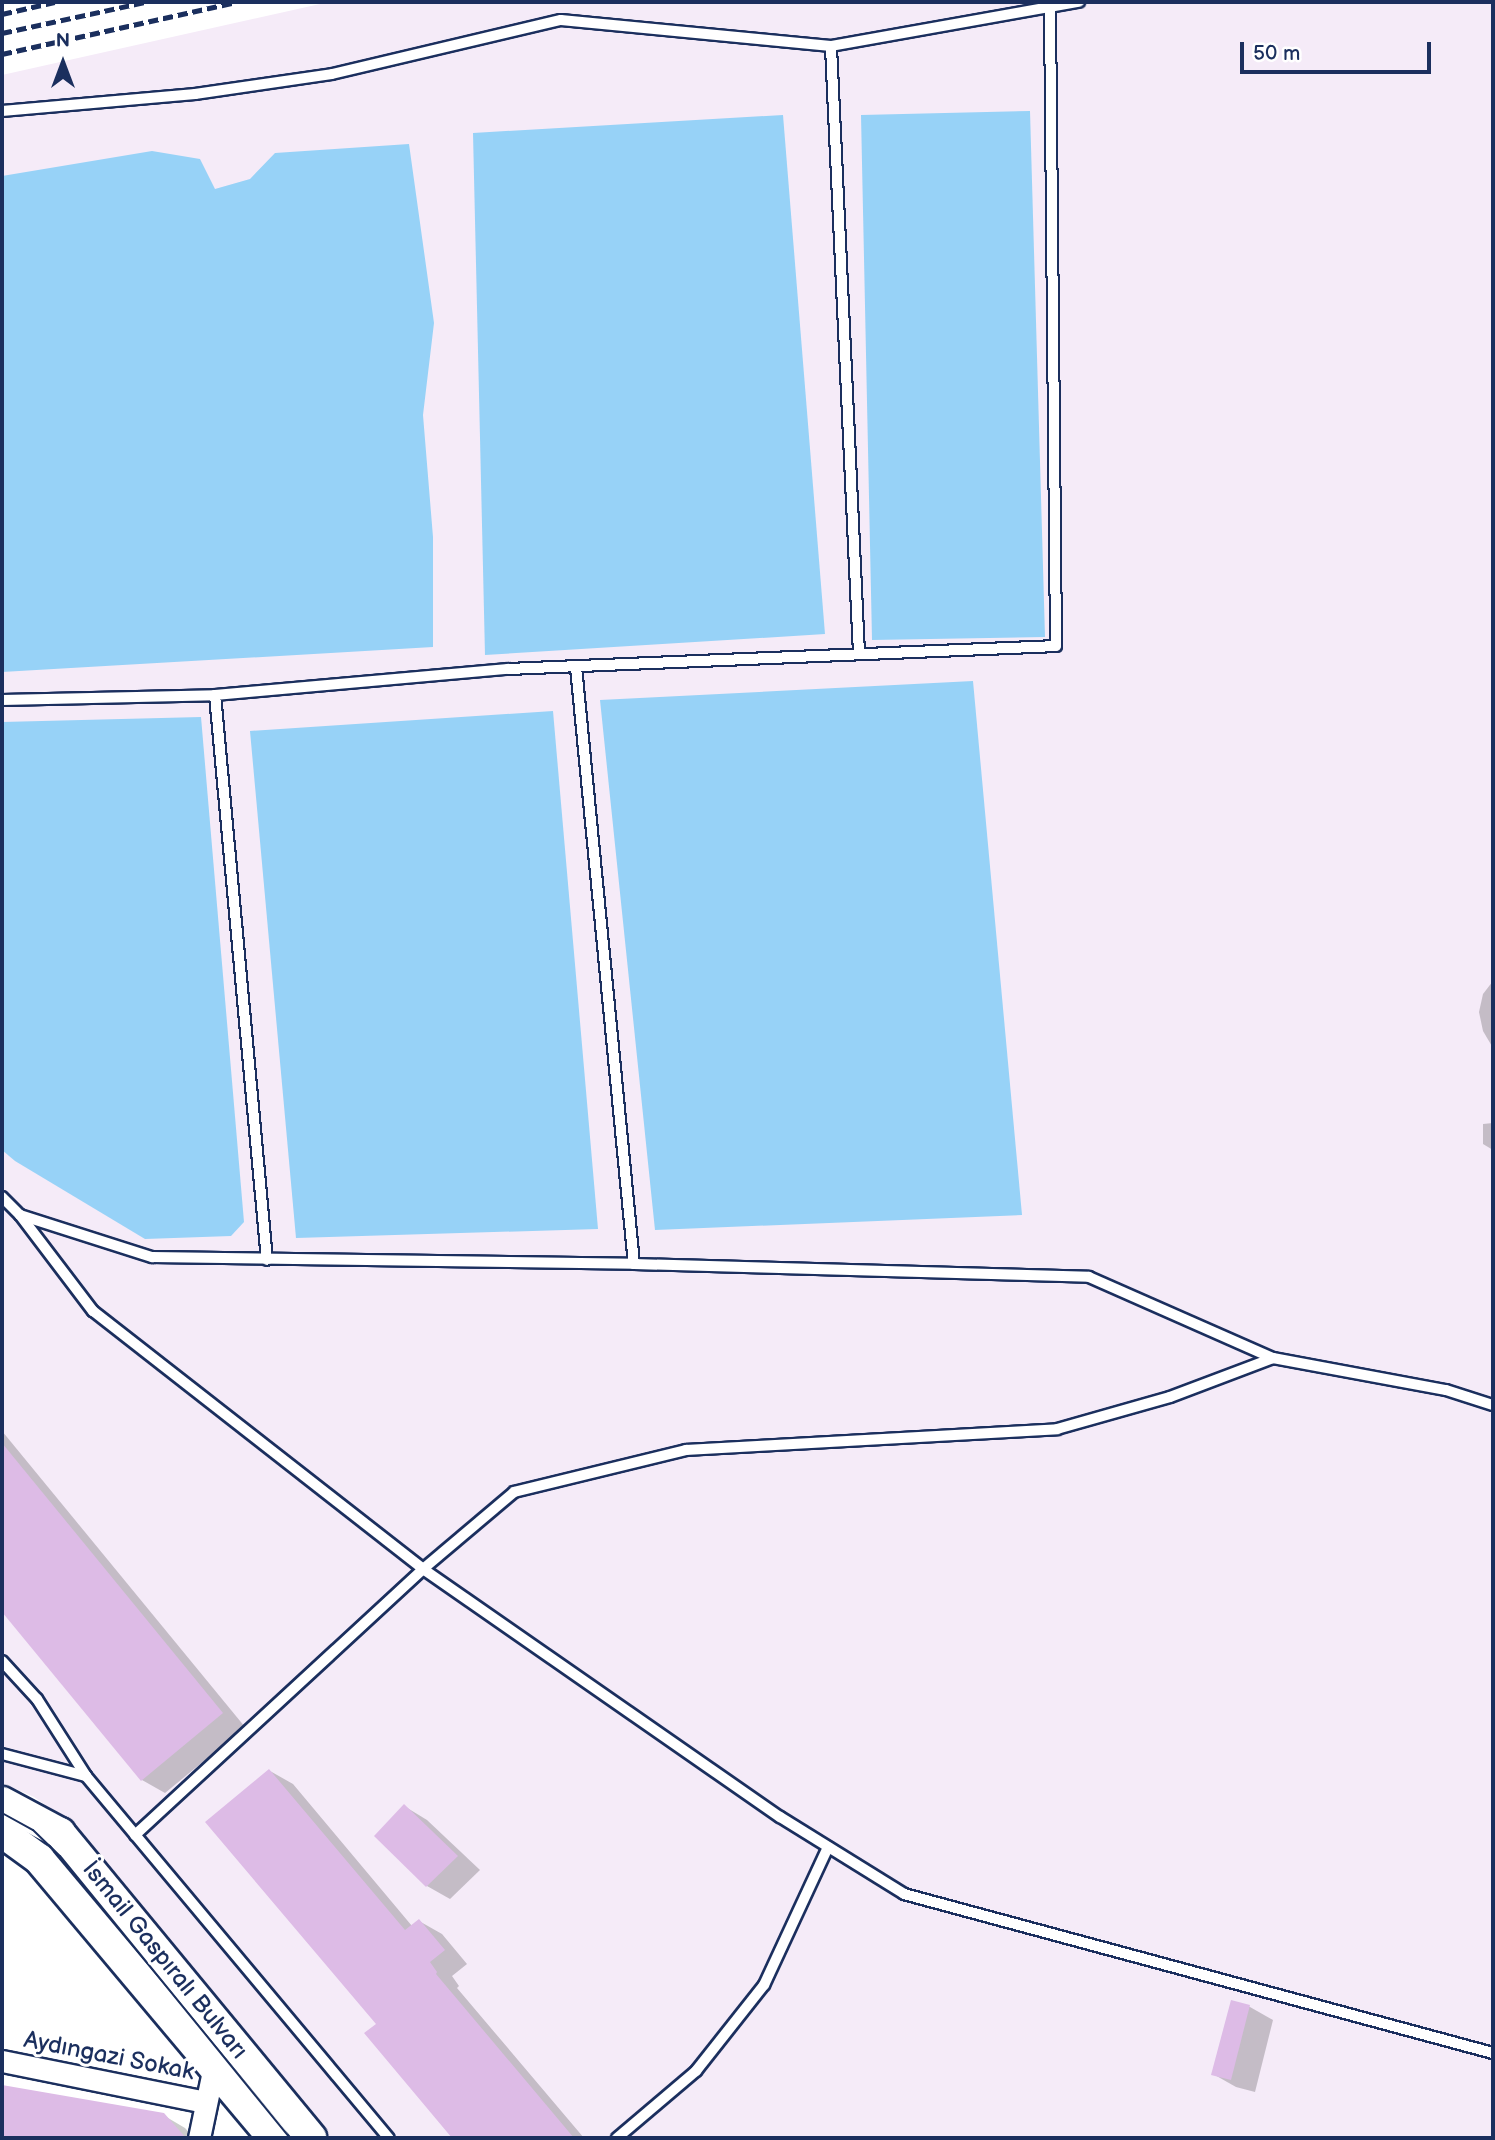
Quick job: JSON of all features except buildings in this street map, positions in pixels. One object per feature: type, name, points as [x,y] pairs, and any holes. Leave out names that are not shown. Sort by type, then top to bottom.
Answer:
[{"type":"main road","name":"İsmail Gaspıralı Bulvarı","points":[[2,1802],[60,1833],[311,2138]]},
{"type":"main road","points":[[2,1832],[39,1859],[273,2138]]},
{"type":"street","name":"Aydıngazi Sokak","points":[[2,2061],[206,2102]]},
{"type":"street","points":[[198,2138],[214,2066]]},
{"type":"lane","points":[[2,110],[195,94],[332,74],[561,20],[831,46],[969,19],[1079,2]]},
{"type":"lane","points":[[2,700],[215,695],[508,669],[1056,646],[1050,8]]},
{"type":"lane","points":[[831,46],[859,654]]},
{"type":"lane","points":[[576,667],[634,1264]]},
{"type":"lane","points":[[215,695],[267,1260]]},
{"type":"lane","points":[[2,1197],[20,1215],[93,1311],[424,1569],[780,1817],[904,1894],[1493,2053]]},
{"type":"lane","points":[[20,1215],[152,1257],[634,1264],[1089,1277],[1273,1359],[1446,1390],[1493,1405]]},
{"type":"lane","points":[[135,1835],[424,1569],[514,1492],[686,1450],[1057,1429],[1170,1397],[1273,1359]]},
{"type":"lane","points":[[2,1661],[37,1699],[86,1776],[389,2138]]},
{"type":"lane","points":[[2,1754],[86,1776]]},
{"type":"lane","points":[[617,2138],[696,2071],[764,1985],[828,1847]]},
{"type":"shaded area","points":[[329,2],[1493,2],[1493,2138],[330,2138],[65,1819],[34,1797],[2,1783],[2,75]]},
{"type":"water","points":[[1030,111],[1045,637],[872,640],[861,115]]},
{"type":"water","points":[[783,115],[825,634],[485,655],[473,133]]},
{"type":"water","points":[[409,144],[434,323],[423,415],[433,537],[433,647],[2,672],[2,176],[152,151],[200,159],[215,189],[250,179],[275,153]]},
{"type":"water","points":[[973,681],[1022,1215],[655,1230],[600,700]]},
{"type":"water","points":[[553,711],[598,1229],[296,1238],[250,731]]},
{"type":"water","points":[[201,717],[244,1222],[231,1236],[145,1239],[15,1161],[2,1150],[2,722]]},
{"type":"tram line","points":[[2,1813],[33,1830],[60,1856],[290,2138]]},
{"type":"railway","points":[[2,14],[55,2]]},
{"type":"railway","points":[[2,33],[145,2]]},
{"type":"railway","points":[[2,54],[236,2]]}]
